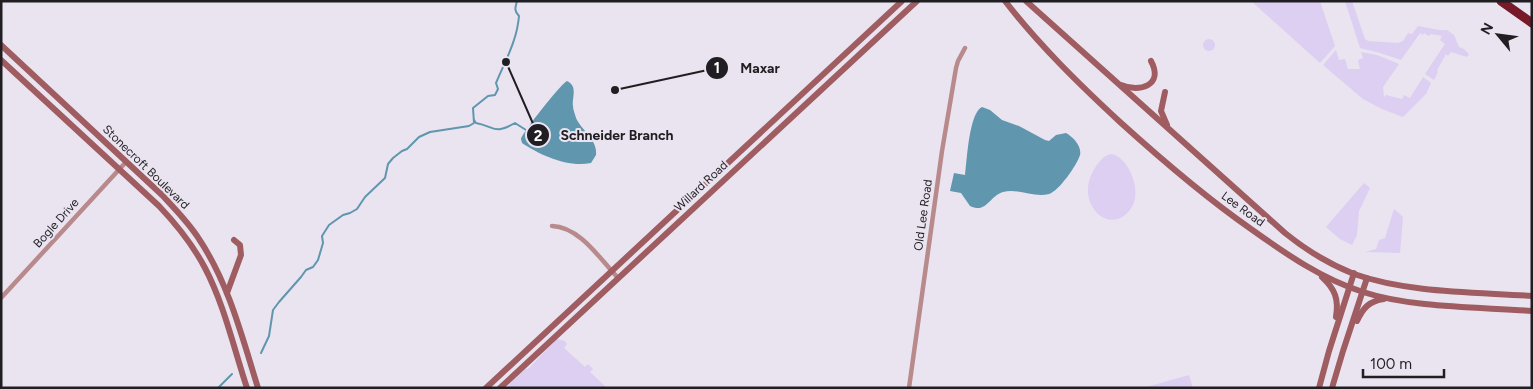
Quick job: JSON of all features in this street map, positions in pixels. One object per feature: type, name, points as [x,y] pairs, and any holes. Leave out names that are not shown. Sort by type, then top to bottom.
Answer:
[{"type":"highway","points":[[1501,1],[1532,23]]},
{"type":"main road","name":"Willard Road","points":[[486,388],[902,1]]},
{"type":"main road","name":"Willard Road","points":[[500,388],[917,1]]},
{"type":"main road","name":"Lee Road","points":[[1005,1],[1040,43],[1080,85],[1168,166],[1219,207],[1281,250],[1316,271],[1349,288],[1389,298],[1415,302],[1532,311]]},
{"type":"main road","name":"Lee Road","points":[[1027,3],[1298,243],[1335,265],[1367,278],[1416,288],[1532,296]]},
{"type":"main road","name":"Stonecroft Boulevard","points":[[1,45],[162,196],[191,227],[214,264],[227,293],[258,388]]},
{"type":"main road","name":"Stonecroft Boulevard","points":[[1,60],[119,169],[174,223],[200,260],[217,294],[247,388]]},
{"type":"main road","points":[[1118,84],[1132,88],[1148,86],[1155,77],[1155,70],[1151,61]]},
{"type":"main road","points":[[1165,92],[1161,111],[1164,121],[1172,132]]},
{"type":"main road","points":[[227,293],[241,255],[240,245],[234,240]]},
{"type":"main road","points":[[1316,271],[1331,286],[1338,300],[1331,344]]},
{"type":"main road","points":[[1319,388],[1354,274]]},
{"type":"main road","points":[[1332,388],[1367,278]]},
{"type":"main road","points":[[1343,351],[1357,320],[1367,304],[1375,300],[1389,298]]},
{"type":"street","name":"Old Lee Road","points":[[909,388],[942,151],[956,68],[965,48]]},
{"type":"street","name":"Bogle Drive","points":[[1,298],[126,162]]},
{"type":"street","points":[[552,226],[566,228],[578,235],[618,278]]},
{"type":"shaded area","points":[[1251,1],[1320,1],[1335,46],[1320,63]]},
{"type":"shaded area","points":[[1345,1],[1352,1],[1365,39],[1368,41],[1398,43],[1403,41],[1408,33],[1412,34],[1418,26],[1447,30],[1454,35],[1459,47],[1469,54],[1467,57],[1451,52],[1448,56],[1446,54],[1434,80],[1425,74],[1445,44],[1440,40],[1442,36],[1431,34],[1429,36],[1420,33],[1401,60],[1360,48]]},
{"type":"shaded area","points":[[1211,39],[1214,40],[1214,50],[1207,51],[1204,50],[1203,43],[1204,40]]},
{"type":"shaded area","points":[[1336,50],[1339,60],[1345,59],[1348,69],[1360,69],[1358,60],[1363,58],[1361,52],[1377,55],[1399,64],[1383,87],[1384,97],[1386,95],[1402,99],[1404,95],[1410,98],[1423,77],[1431,83],[1426,94],[1403,117],[1363,99],[1323,65]]},
{"type":"shaded area","points":[[1112,154],[1124,162],[1128,168],[1132,175],[1135,191],[1133,205],[1125,215],[1115,220],[1105,218],[1097,213],[1091,204],[1088,192],[1090,179],[1097,165],[1105,157]]},
{"type":"shaded area","points":[[1364,183],[1370,188],[1359,211],[1357,235],[1352,245],[1340,239],[1326,227]]},
{"type":"shaded area","points":[[1394,209],[1403,217],[1400,253],[1365,252],[1376,249],[1379,240],[1385,238]]},
{"type":"shaded area","points":[[557,339],[565,341],[567,344],[564,348],[585,367],[588,364],[593,369],[590,372],[607,388],[505,388],[525,369],[528,369]]},
{"type":"shaded area","points":[[1189,375],[1193,388],[1143,388]]},
{"type":"water","points":[[567,81],[573,89],[573,107],[576,118],[595,145],[596,155],[591,163],[573,164],[564,162],[537,152],[522,143],[521,139],[528,127]]},
{"type":"water","points":[[982,107],[990,110],[1002,120],[1019,126],[1045,140],[1049,141],[1056,135],[1066,133],[1074,139],[1080,148],[1080,155],[1072,171],[1058,188],[1049,194],[1043,195],[1014,191],[1003,192],[980,208],[970,206],[961,193],[950,191],[954,173],[965,175],[971,127],[974,118]]},
{"type":"waterway","points":[[261,353],[269,336],[273,310],[306,270],[313,267],[318,260],[323,243],[322,236],[329,225],[343,215],[357,209],[365,197],[385,178],[388,164],[393,158],[407,149],[419,137],[430,132],[469,126],[474,123],[473,108],[488,96],[495,95],[498,89],[496,83],[516,34],[519,16],[515,9],[517,1]]},
{"type":"waterway","points":[[474,120],[476,123],[495,129],[503,129],[515,123],[526,130]]},
{"type":"waterway","points":[[218,388],[232,374]]},
{"type":"place","name":"Schneider Branch","points":[[506,62]]},
{"type":"place","name":"Maxar","points":[[615,90]]}]
